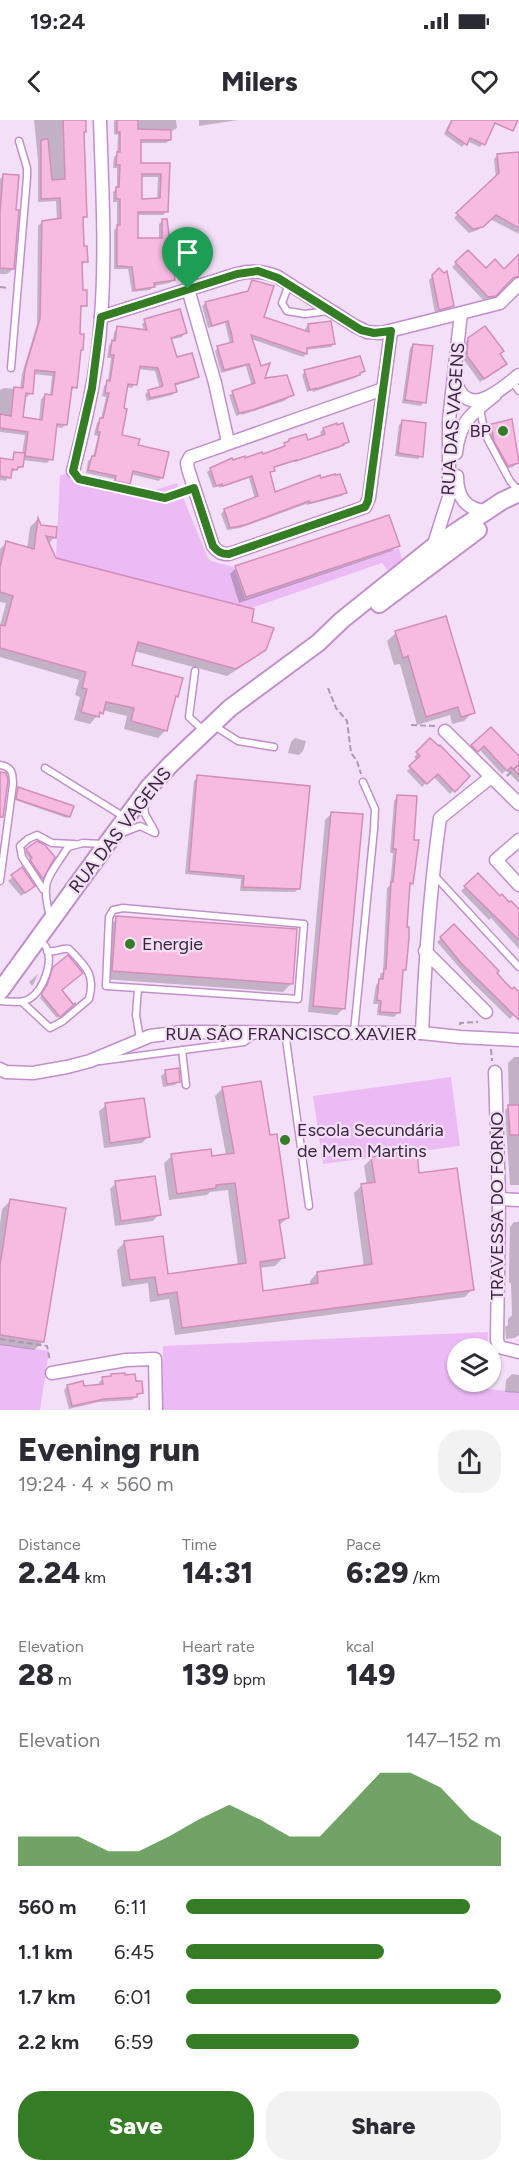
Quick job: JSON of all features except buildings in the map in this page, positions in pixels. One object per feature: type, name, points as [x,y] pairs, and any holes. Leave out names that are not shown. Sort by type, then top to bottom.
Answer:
[{"type":"street","points":[[73,471],[92,388],[101,317],[103,246],[100,120]]},
{"type":"street","points":[[101,317],[249,271],[270,274],[367,332],[381,333],[500,303],[519,284]]},
{"type":"street","points":[[188,289],[215,383],[228,442]]},
{"type":"street","name":"RUA DAS VAGENS","points":[[0,991],[43,944],[51,920],[142,797],[171,764],[230,708],[318,643],[342,620],[433,555],[449,497],[449,420],[460,313]]},
{"type":"street","points":[[383,389],[190,457],[187,462],[188,469],[213,546],[217,551],[229,554],[361,509],[368,501],[391,331]]},
{"type":"street","points":[[454,373],[456,386],[465,396],[477,400],[495,395]]},
{"type":"street","name":"RUA DAS VAGENS","points":[[487,511],[480,511],[466,505],[458,493],[458,437],[466,420],[495,395],[517,382]]},
{"type":"street","points":[[433,555],[504,511],[519,494]]},
{"type":"street","points":[[433,555],[487,511],[519,494]]},
{"type":"street","points":[[446,731],[519,804]]},
{"type":"street","points":[[422,1033],[425,951],[440,818],[495,781]]},
{"type":"street","points":[[519,840],[496,860],[519,885]]},
{"type":"street","points":[[425,951],[486,1012]]},
{"type":"street","name":"RUA SÃO FRANCISCO XAVIER","points":[[0,1069],[6,1072],[33,1072],[56,1069],[90,1061],[157,1034],[182,1032],[422,1033],[519,1040]]},
{"type":"street","name":"RUA SÃO FRANCISCO XAVIER","points":[[0,1080],[19,1078],[33,1072]]},
{"type":"street","name":"TRAVESSA DO FORNO","points":[[495,1072],[500,1199],[497,1340],[499,1347],[519,1352]]},
{"type":"street","points":[[500,1199],[519,1200]]},
{"type":"street","points":[[52,1373],[126,1360],[155,1359],[156,1410]]},
{"type":"lane","points":[[11,368],[27,177],[27,168],[19,141]]},
{"type":"lane","points":[[289,284],[282,300],[287,311],[305,314],[331,311]]},
{"type":"lane","points":[[480,407],[485,434],[519,494]]},
{"type":"lane","points":[[165,498],[194,488]]},
{"type":"lane","points":[[195,671],[189,717],[237,741],[274,747]]},
{"type":"lane","points":[[0,765],[11,770],[13,784],[0,882]]},
{"type":"lane","points":[[45,768],[126,819]]},
{"type":"lane","points":[[354,1032],[375,809],[363,782]]},
{"type":"lane","points":[[51,920],[42,885],[22,857],[20,846],[37,835],[52,843],[74,844],[109,840],[140,826],[155,833],[146,814],[142,797]]},
{"type":"lane","points":[[45,896],[45,882],[68,847],[74,844]]},
{"type":"lane","points":[[432,874],[519,967]]},
{"type":"lane","points":[[123,908],[304,924],[298,999],[138,988],[106,986],[109,917],[113,910],[123,908]]},
{"type":"lane","points":[[22,1002],[50,1028],[89,999],[91,981],[87,969],[69,949],[54,952],[43,944]]},
{"type":"lane","points":[[0,1001],[22,1002],[36,994],[47,979],[43,944]]},
{"type":"lane","points":[[138,988],[136,1015],[140,1039]]},
{"type":"lane","points":[[90,1061],[111,1061],[244,1042],[259,1032]]},
{"type":"lane","points":[[285,1032],[309,1206]]},
{"type":"lane","points":[[182,1050],[186,1085]]},
{"type":"path","points":[[73,471],[79,479],[165,498]]},
{"type":"path","points":[[328,688],[336,708],[346,721],[351,753],[357,761],[363,782]]},
{"type":"path","points":[[411,725],[425,727],[433,725],[446,731]]},
{"type":"path","points":[[495,781],[519,764]]},
{"type":"path","points":[[495,1072],[491,1060],[491,1048],[496,1040]]},
{"type":"path","points":[[0,1339],[47,1346],[52,1373]]},
{"type":"shaded area","points":[[79,473],[155,490],[177,483],[208,558],[211,561],[234,567],[245,599],[399,548],[402,560],[390,573],[382,563],[251,608],[56,558],[60,475]]},
{"type":"shaded area","points":[[451,1077],[460,1146],[323,1164],[313,1096]]},
{"type":"shaded area","points":[[488,1332],[488,1338],[447,1338],[447,1392],[519,1392],[519,1410],[163,1410],[163,1346]]},
{"type":"shaded area","points":[[0,1344],[49,1351],[40,1410],[0,1410]]},
{"type":"place","name":"BP","points":[[503,431]]},
{"type":"place","name":"Energie","points":[[130,944]]},
{"type":"place","name":"Escola Secundária de Mem Martins","points":[[285,1140]]},
{"type":"route","points":[[258,271],[282,280],[361,330],[374,333],[391,331],[368,501],[365,507],[229,554],[223,554],[213,546],[194,488],[165,498],[79,479],[73,471],[92,388],[101,317],[188,289],[237,274],[258,271]]}]
